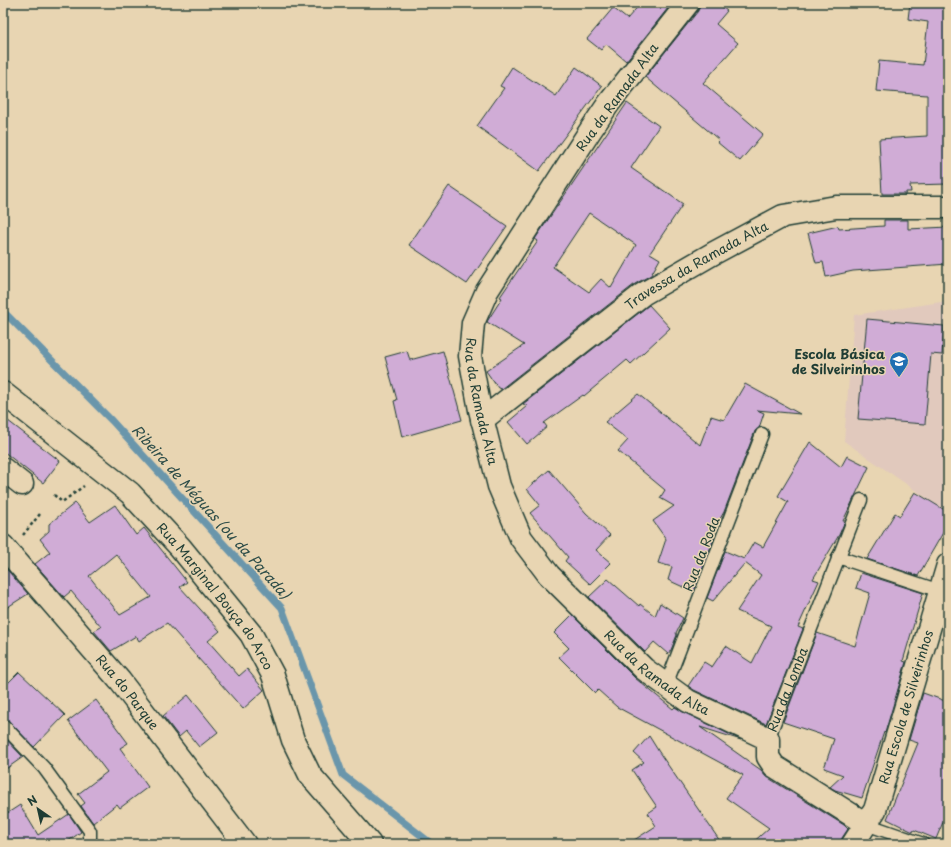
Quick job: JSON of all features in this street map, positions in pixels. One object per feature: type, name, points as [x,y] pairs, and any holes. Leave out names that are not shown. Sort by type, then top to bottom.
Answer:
[{"type":"street","name":"Rua da Ramada Alta","points":[[688,3],[609,103],[488,291],[473,323],[470,356],[482,420],[499,486],[521,538],[550,575],[644,669],[688,701],[768,739]]},
{"type":"street","name":"Travessa da Ramada Alta","points":[[482,420],[643,294],[714,253],[783,216],[836,208],[948,207]]},
{"type":"street","name":"Rua Marginal Bouça do Arco","points":[[3,393],[130,493],[180,547],[251,634],[273,675],[294,740],[310,775],[370,844]]},
{"type":"street","points":[[3,469],[22,484]]},
{"type":"street","name":"Rua do Parque","points":[[3,546],[120,681],[245,844]]},
{"type":"street","name":"Rua Escola de Silveirinhos","points":[[853,844],[875,810],[948,565]]},
{"type":"street","name":"Rua da Lomba","points":[[768,739],[768,757],[774,766],[866,824]]},
{"type":"lane","name":"Rua da Roda","points":[[666,685],[762,434]]},
{"type":"lane","name":"Rua da Lomba","points":[[768,739],[861,500]]},
{"type":"lane","points":[[838,557],[940,591]]},
{"type":"lane","points":[[3,725],[44,768],[90,831],[90,844]]},
{"type":"lane","points":[[866,824],[923,844]]},
{"type":"path","points":[[54,495],[62,502],[103,471]]},
{"type":"shaded area","name":"Escola Básica de Silveirinhos","points":[[948,301],[948,513],[844,441],[854,315]]},
{"type":"building","points":[[641,3],[672,3],[626,61],[606,44],[601,50],[587,39],[613,8],[627,19]]},
{"type":"building","points":[[700,3],[717,3],[727,11],[716,24],[738,43],[703,83],[763,134],[740,161],[717,142],[719,140],[645,77],[698,11]]},
{"type":"building","points":[[910,3],[948,3],[948,184],[910,185],[911,192],[906,192],[906,194],[882,194],[879,139],[927,136],[927,95],[876,91],[879,61],[923,65],[928,22],[908,19]]},
{"type":"building","points":[[512,67],[556,96],[576,67],[602,86],[539,171],[477,126],[504,88],[500,86]]},
{"type":"building","points":[[627,103],[659,126],[631,168],[683,204],[650,253],[660,259],[651,275],[635,284],[501,389],[498,388],[486,371],[524,345],[487,322],[502,298],[500,297],[538,241],[535,239]],"holes":[[[589,213],[636,245],[611,288],[601,279],[589,292],[553,267]]]},
{"type":"building","points":[[449,186],[507,226],[467,284],[409,245]]},
{"type":"building","points":[[884,220],[908,220],[908,229],[948,227],[948,264],[853,271],[826,277],[823,262],[816,263],[808,233],[838,226],[839,229],[884,226]]},
{"type":"building","points":[[649,305],[670,328],[631,364],[627,360],[584,396],[583,395],[544,423],[547,427],[527,444],[508,422],[527,406],[523,404]]},
{"type":"building","points":[[867,319],[944,326],[942,355],[931,354],[925,424],[858,419]]},
{"type":"building","points":[[407,351],[410,360],[443,351],[462,420],[402,437],[394,401],[397,400],[385,357]]},
{"type":"building","points":[[745,384],[800,414],[757,410],[764,413],[759,428],[755,431],[724,512],[710,536],[714,538],[694,592],[668,580],[672,567],[658,563],[666,539],[653,521],[674,506],[660,498],[665,490],[618,451],[628,440],[605,422],[638,394],[700,445],[711,416],[724,420]]},
{"type":"building","points":[[3,417],[60,461],[43,483],[3,451]]},
{"type":"building","points":[[810,442],[841,467],[847,456],[869,467],[843,521],[845,521],[839,535],[813,579],[819,581],[798,627],[803,629],[766,724],[688,686],[704,662],[712,667],[726,646],[752,663],[771,626],[737,611],[761,575],[745,563],[713,601],[707,598],[725,551],[744,559],[754,542],[763,547],[788,502],[778,496]]},
{"type":"building","points":[[549,470],[586,513],[610,535],[596,550],[611,563],[590,584],[565,561],[568,557],[530,513],[540,505],[527,489]]},
{"type":"building","points":[[915,492],[948,512],[948,524],[918,576],[867,559],[895,513],[900,516]]},
{"type":"building","points":[[75,503],[90,522],[115,505],[136,535],[144,528],[187,582],[180,587],[220,631],[208,641],[239,676],[247,669],[264,690],[243,709],[167,623],[139,641],[136,636],[111,651],[94,631],[101,627],[71,591],[64,597],[35,564],[50,552],[40,539],[49,531],[49,524]],"holes":[[[116,554],[151,597],[120,615],[89,576]]]},
{"type":"building","points":[[3,565],[28,594],[3,610]]},
{"type":"building","points":[[861,573],[923,593],[903,661],[906,662],[885,733],[884,732],[862,798],[835,790],[830,787],[843,775],[824,768],[834,739],[783,722],[817,633],[855,646],[870,593],[856,588]]},
{"type":"building","points":[[608,579],[639,606],[640,604],[655,616],[660,603],[683,618],[676,633],[677,635],[671,650],[668,654],[654,642],[645,652],[589,597]]},
{"type":"building","points":[[572,615],[635,678],[673,709],[675,707],[741,740],[700,727],[761,770],[767,777],[844,825],[848,829],[842,838],[841,844],[751,844],[769,828],[726,798],[743,775],[617,707],[598,690],[595,693],[559,657],[569,648],[554,633]]},
{"type":"building","points":[[19,672],[65,715],[34,747],[8,720],[3,718],[3,688]]},
{"type":"building","points":[[923,693],[948,702],[948,810],[936,839],[914,830],[913,832],[887,819],[918,743],[909,740]]},
{"type":"building","points":[[188,695],[218,732],[199,747],[186,731],[179,737],[163,716]]},
{"type":"building","points":[[96,700],[128,743],[120,748],[148,787],[120,808],[117,804],[93,823],[81,806],[85,803],[78,794],[107,772],[68,721]]},
{"type":"building","points":[[3,736],[23,757],[3,771]]},
{"type":"building","points":[[649,736],[722,844],[628,844],[656,826],[648,813],[657,807],[632,770],[644,762],[634,753]]},
{"type":"building","points":[[20,805],[38,835],[69,814],[81,832],[64,844],[3,844],[3,816]]},
{"type":"waterway","name":"Ribeira de Méguas (ou da Parada)","points":[[3,311],[112,421],[282,608],[343,775],[432,844]]},
{"type":"place","name":"Escola Básica de Silveirinhos","points":[[899,378]]}]
